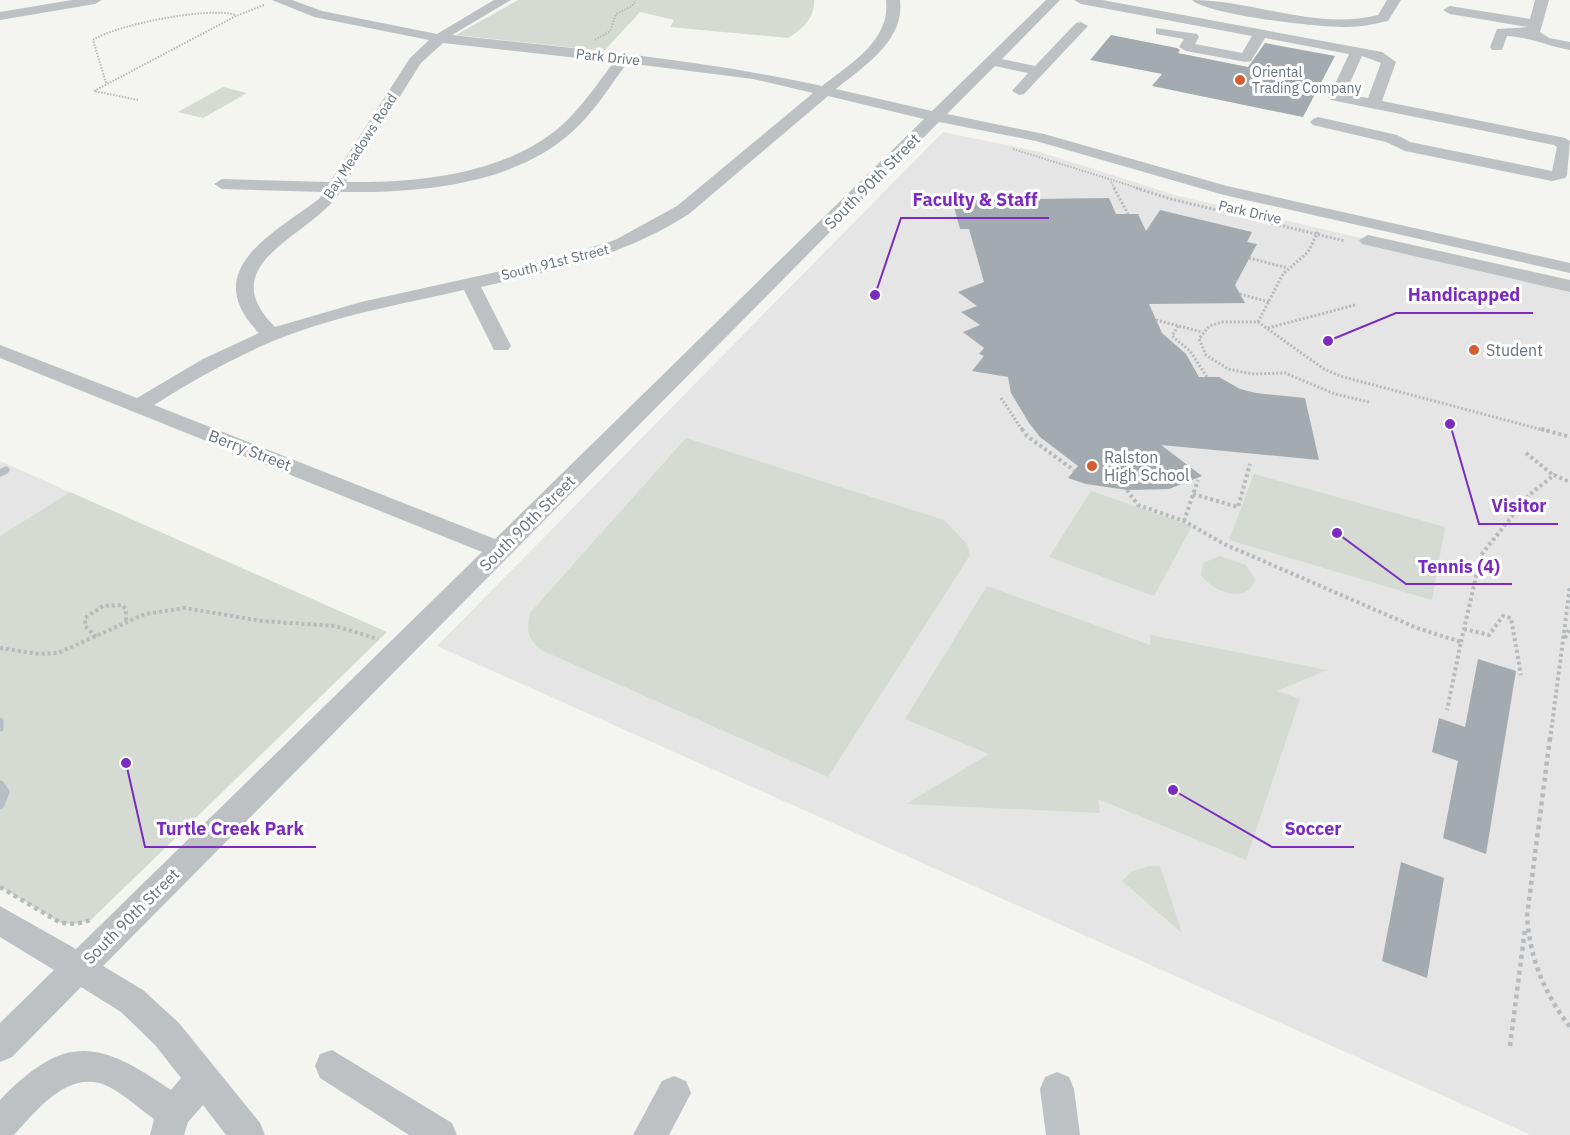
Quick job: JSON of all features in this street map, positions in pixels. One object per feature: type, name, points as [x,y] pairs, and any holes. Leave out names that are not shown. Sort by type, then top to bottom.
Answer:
[{"type":"street","points":[[0,16],[95,0]]},
{"type":"street","name":"Park Drive","points":[[279,0],[319,14],[438,38],[724,70],[1038,137],[1224,190],[1570,268]]},
{"type":"street","name":"Bay Meadows Road","points":[[272,335],[255,318],[246,303],[244,283],[247,273],[264,248],[315,211],[336,187],[415,61],[438,38],[456,25],[504,0]]},
{"type":"street","name":"South 91st Street","points":[[138,406],[208,363],[272,335],[338,313],[591,256],[656,228],[682,210],[825,92],[885,37],[894,15],[893,0]]},
{"type":"street","name":"South 90th Street","points":[[0,1046],[992,62],[1031,37],[1053,0]]},
{"type":"street","points":[[1081,0],[1377,55],[1389,62],[1373,104]]},
{"type":"street","points":[[1199,0],[1260,16],[1354,24],[1383,18],[1394,0]]},
{"type":"street","points":[[1534,28],[1542,0]]},
{"type":"street","points":[[1114,22],[1126,8]]},
{"type":"street","points":[[1450,10],[1534,28],[1549,42],[1570,46]]},
{"type":"street","points":[[1019,92],[1081,26]]},
{"type":"street","points":[[1148,28],[1192,37],[1186,46],[1246,58],[1261,33]]},
{"type":"street","points":[[1497,47],[1502,32],[1534,28]]},
{"type":"street","points":[[1031,37],[1064,44]]},
{"type":"street","points":[[1318,122],[1391,138],[1404,146],[1552,176],[1559,175],[1565,145],[1559,141],[1335,97],[1357,51]]},
{"type":"street","points":[[222,184],[391,186],[438,181],[485,170],[526,154],[567,128],[623,59]]},
{"type":"street","points":[[992,62],[1038,71]]},
{"type":"street","points":[[1391,138],[1403,110]]},
{"type":"street","name":"Park Drive","points":[[937,117],[950,125],[1114,180]]},
{"type":"street","name":"Park Drive","points":[[1201,201],[1570,286]]},
{"type":"street","points":[[470,284],[501,346]]},
{"type":"street","name":"Berry Street","points":[[0,351],[500,550]]},
{"type":"street","points":[[0,920],[132,1001],[166,1034],[248,1135]]},
{"type":"street","points":[[332,1066],[440,1135]]},
{"type":"street","points":[[0,1125],[34,1090],[58,1074],[75,1067],[99,1067],[170,1124],[203,1079]]},
{"type":"street","points":[[1057,1089],[1063,1135]]},
{"type":"street","points":[[650,1135],[674,1093]]},
{"type":"path","points":[[590,43],[610,31],[616,14],[632,6],[636,0]]},
{"type":"path","points":[[138,100],[94,90],[236,16],[256,8]]},
{"type":"path","points":[[107,84],[93,40],[95,36],[118,29],[211,12],[225,11],[236,16]]},
{"type":"path","points":[[1003,146],[1201,207],[1345,241]]},
{"type":"path","points":[[1114,180],[1128,214]]},
{"type":"path","points":[[1258,322],[1288,268],[1308,252],[1317,233]]},
{"type":"path","points":[[1249,258],[1288,268]]},
{"type":"path","points":[[1240,294],[1269,302]]},
{"type":"path","points":[[1267,328],[1355,304]]},
{"type":"path","points":[[1156,320],[1202,332]]},
{"type":"path","points":[[1369,402],[1335,394],[1285,373],[1253,374],[1228,369],[1206,355],[1199,339],[1202,332],[1209,326],[1222,322],[1258,322],[1324,369],[1340,376],[1570,437]]},
{"type":"path","points":[[1178,326],[1172,336],[1190,351],[1207,377]]},
{"type":"path","points":[[1001,398],[1027,436],[1058,461],[1075,471]]},
{"type":"path","points":[[1526,453],[1554,475],[1570,482]]},
{"type":"path","points":[[1193,494],[1238,507],[1250,464]]},
{"type":"path","points":[[1447,710],[1481,555],[1529,495],[1554,475]]},
{"type":"path","points":[[1184,521],[1198,480]]},
{"type":"path","points":[[1127,490],[1137,505],[1184,521],[1235,549],[1417,628],[1461,642]]},
{"type":"path","points":[[1510,1046],[1570,586]]},
{"type":"path","points":[[96,637],[86,626],[86,618],[103,606],[122,605],[126,609],[126,621]]},
{"type":"path","points":[[0,648],[47,655],[81,645],[126,621],[156,611],[189,607],[280,623],[346,626],[379,639]]},
{"type":"path","points":[[1464,629],[1489,635],[1503,616],[1510,618],[1521,675]]},
{"type":"path","points":[[1562,644],[1570,628]]},
{"type":"path","points":[[0,887],[61,923],[76,924]]},
{"type":"path","points":[[1527,916],[1528,942],[1535,970],[1545,992],[1570,1027]]},
{"type":"shaded area","points":[[518,0],[814,0],[814,7],[803,27],[788,38],[670,27],[674,20],[640,12],[604,51],[456,35]]},
{"type":"shaded area","points":[[223,87],[247,93],[203,118],[178,112]]},
{"type":"shaded area","name":"Ralston High School","points":[[943,132],[1040,152],[1178,196],[1570,286],[1570,1135],[1531,1135],[437,646]]},
{"type":"shaded area","points":[[686,438],[944,520],[967,544],[970,555],[828,777],[541,650],[530,637],[528,629],[530,613]]},
{"type":"shaded area","points":[[0,461],[70,492],[0,536]]},
{"type":"shaded area","points":[[1254,474],[1445,527],[1432,600],[1229,540]]},
{"type":"shaded area","points":[[1091,491],[1192,526],[1154,596],[1049,557]]},
{"type":"shaded area","points":[[70,492],[387,632],[91,920],[76,924],[61,923],[0,887],[0,536]]},
{"type":"shaded area","points":[[1220,556],[1246,565],[1255,579],[1251,587],[1238,594],[1230,593],[1206,581],[1201,575],[1203,563]]},
{"type":"shaded area","points":[[987,586],[1150,645],[1150,635],[1327,670],[1277,691],[1300,699],[1246,860],[1098,799],[1100,813],[906,804],[989,754],[905,719]]},
{"type":"shaded area","points":[[1149,866],[1160,866],[1182,933],[1122,881],[1131,872]]},
{"type":"building","name":"Oriental Trading Company","points":[[1111,35],[1177,48],[1180,50],[1178,53],[1248,67],[1265,43],[1335,56],[1303,117],[1152,86],[1162,74],[1090,60]]},
{"type":"building","name":"Ralston High School","points":[[1109,198],[1116,214],[1138,214],[1146,231],[1160,210],[1252,232],[1247,242],[1257,244],[1235,285],[1245,303],[1149,304],[1162,333],[1186,354],[1199,377],[1219,377],[1240,389],[1256,393],[1305,398],[1319,460],[1161,445],[1202,476],[1169,489],[1127,490],[1086,484],[1068,478],[1078,466],[1040,437],[1011,393],[1008,377],[972,371],[984,356],[979,354],[984,348],[963,332],[980,325],[961,312],[977,306],[958,292],[984,282],[969,229],[960,229],[952,200]]},
{"type":"building","points":[[1478,659],[1516,671],[1486,854],[1443,838],[1458,761],[1432,752],[1439,718],[1465,727]]},
{"type":"building","points":[[1401,862],[1444,878],[1427,978],[1382,961]]},
{"type":"waterway","points":[[0,473],[6,470]]},
{"type":"waterway","points":[[0,721],[0,728]]},
{"type":"waterway","points":[[0,785],[5,792],[0,805]]},
{"type":"place","name":"Oriental Trading Company","points":[[1240,80]]},
{"type":"place","name":"Faculty & Staff","points":[[875,295]]},
{"type":"place","name":"Handicapped","points":[[1328,341]]},
{"type":"place","name":"Student","points":[[1474,350]]},
{"type":"place","name":"Visitor","points":[[1450,424]]},
{"type":"place","name":"Ralston High School","points":[[1092,466]]},
{"type":"place","name":"Tennis (4)","points":[[1337,533]]},
{"type":"place","name":"Turtle Creek Park","points":[[126,763]]},
{"type":"place","name":"Soccer","points":[[1173,790]]}]
